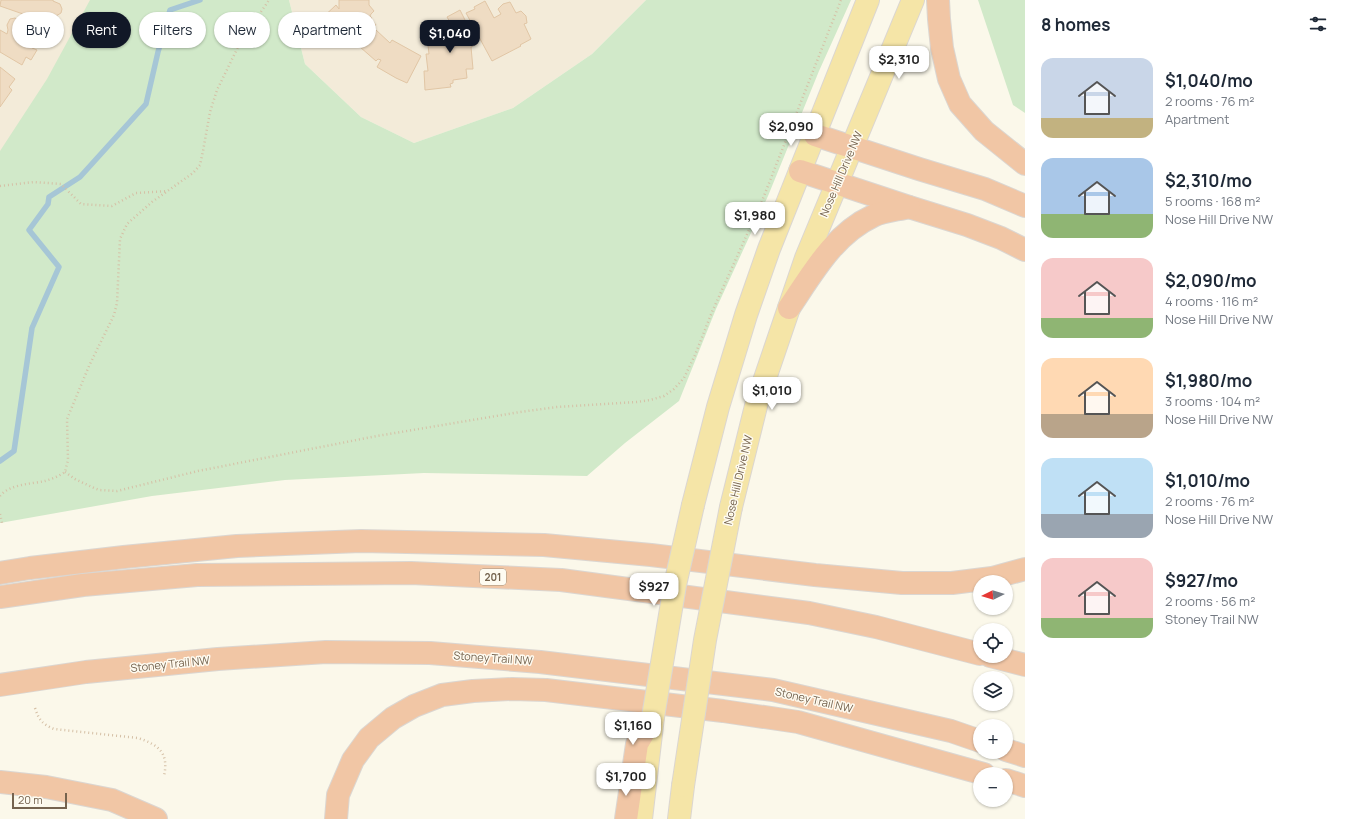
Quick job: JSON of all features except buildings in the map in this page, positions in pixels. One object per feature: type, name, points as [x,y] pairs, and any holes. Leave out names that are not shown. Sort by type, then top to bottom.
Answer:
[{"type":"highway","points":[[938,0],[942,48],[949,79],[960,104],[984,131],[1025,164]]},
{"type":"highway","points":[[815,135],[985,189],[1025,206]]},
{"type":"highway","points":[[800,171],[909,208],[967,225],[1001,238],[1025,250]]},
{"type":"highway","points":[[789,308],[817,266],[839,239],[854,227],[874,216],[909,208]]},
{"type":"highway","points":[[0,573],[124,557],[237,546],[361,541],[544,545],[651,555],[815,575],[902,583],[952,583],[992,578],[1025,569]]},
{"type":"highway","name":"201","points":[[0,597],[83,585],[197,575],[410,573],[561,580],[809,613],[876,627],[973,652]]},
{"type":"highway","name":"Stoney Trail NW","points":[[0,685],[86,672],[218,659],[326,652],[430,654],[540,662],[773,690],[951,731],[973,739]]},
{"type":"highway","points":[[1013,662],[1025,665]]},
{"type":"highway","points":[[336,819],[338,796],[353,760],[369,738],[393,718],[414,706],[442,695],[473,691],[512,689],[546,690],[715,710],[798,722],[973,771]]},
{"type":"highway","points":[[626,819],[639,779],[636,744],[653,717]]},
{"type":"highway","points":[[1013,752],[1025,756]]},
{"type":"highway","points":[[0,782],[46,787],[112,800],[156,819]]},
{"type":"highway","points":[[1013,782],[1025,786]]},
{"type":"main road","points":[[653,717],[675,585],[692,505],[718,407],[746,314],[768,249],[868,0]]},
{"type":"main road","name":"Nose Hill Drive NW","points":[[680,819],[683,786],[705,640],[731,507],[757,402],[806,258],[913,0]]},
{"type":"main road","points":[[639,779],[641,819]]},
{"type":"path","points":[[66,472],[68,460],[67,419],[89,366],[114,314],[117,303],[120,239],[128,224],[152,202],[193,173],[200,164],[204,151],[210,112],[218,90],[240,43],[269,0]]},
{"type":"path","points":[[66,472],[75,479],[99,490],[117,490],[205,470],[377,436],[520,412],[557,407],[636,402],[664,396],[674,389],[684,378],[695,355],[712,312],[762,201],[841,0]]},
{"type":"path","points":[[0,186],[34,182],[61,184],[81,204],[112,206],[136,193],[168,191]]},
{"type":"path","points":[[0,496],[5,492],[19,486],[47,481],[66,472]]},
{"type":"path","points":[[0,514],[2,523]]},
{"type":"path","points":[[35,708],[38,719],[43,724],[54,729],[138,738],[149,742],[162,752],[166,766],[164,776]]},
{"type":"shaded area","points":[[0,0],[286,0],[265,12],[214,12],[214,42],[206,47],[206,12],[139,12],[139,48],[204,48],[0,167]]},
{"type":"shaded area","points":[[289,0],[646,0],[592,54],[513,108],[414,143],[361,117],[305,64],[301,48],[376,48],[376,12],[292,12]]},
{"type":"green space","points":[[90,0],[289,0],[292,12],[278,12],[278,48],[301,48],[305,64],[361,117],[414,143],[513,108],[592,54],[646,0],[851,0],[819,71],[768,196],[716,309],[679,401],[625,443],[587,476],[424,473],[285,480],[152,496],[0,523],[0,151],[47,79],[72,33],[72,48],[131,48],[131,12],[83,12]]},
{"type":"green space","points":[[978,0],[1025,0],[1025,113],[1013,105]]},
{"type":"waterway","points":[[0,461],[14,451],[32,328],[59,267],[29,230],[48,204],[49,197],[80,177],[146,104],[158,52],[170,10],[200,0]]}]
